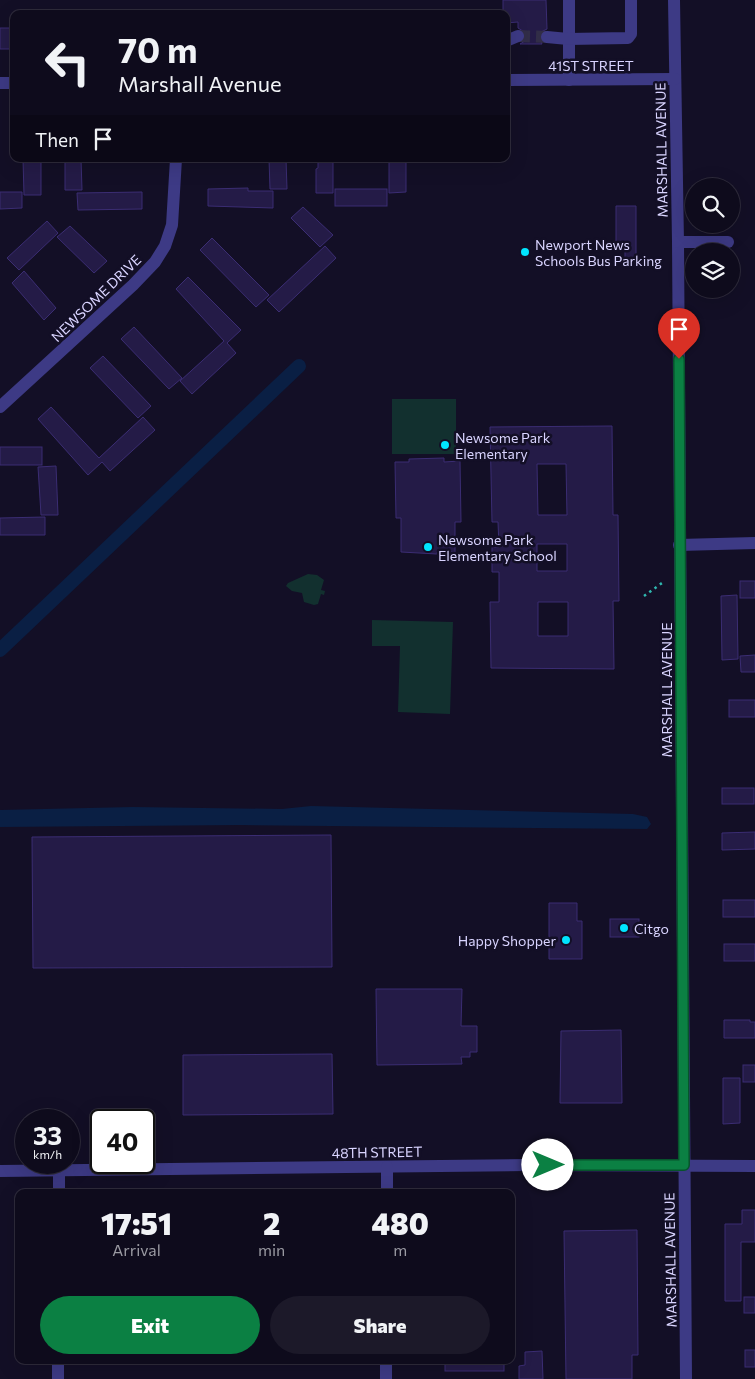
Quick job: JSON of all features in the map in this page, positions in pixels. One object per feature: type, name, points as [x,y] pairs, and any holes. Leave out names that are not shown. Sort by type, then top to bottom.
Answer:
[{"type":"street","points":[[569,0],[569,80]]},
{"type":"street","points":[[547,37],[568,39],[628,38],[631,34],[631,0]]},
{"type":"street","name":"MARSHALL AVENUE","points":[[674,0],[678,242],[686,1379]]},
{"type":"street","name":"41ST STREET","points":[[510,80],[675,79]]},
{"type":"street","name":"NEWSOME DRIVE","points":[[0,407],[133,285],[155,262],[172,225],[176,162]]},
{"type":"street","points":[[678,242],[728,242]]},
{"type":"street","points":[[679,545],[755,543]]},
{"type":"street","name":"48TH STREET","points":[[80,1170],[755,1166]]},
{"type":"street","points":[[387,1167],[387,1189]]},
{"type":"street","name":"48TH STREET","points":[[0,1171],[15,1171]]},
{"type":"street","points":[[59,1174],[59,1189]]},
{"type":"street","points":[[58,1364],[58,1379]]},
{"type":"street","points":[[386,1364],[386,1379]]},
{"type":"path","points":[[644,596],[662,583]]},
{"type":"green space","points":[[392,399],[456,399],[456,454],[392,454]]},
{"type":"green space","points":[[308,574],[317,575],[324,580],[321,590],[325,591],[324,595],[321,594],[318,604],[314,605],[304,602],[302,593],[292,591],[286,586],[288,583]]},
{"type":"green space","points":[[372,620],[453,622],[450,714],[398,712],[400,646],[372,646]]},
{"type":"water","points":[[311,806],[633,814],[647,817],[651,824],[647,829],[241,825],[0,827],[0,810],[133,807],[282,809]]},
{"type":"building","points":[[503,0],[546,0],[547,29],[541,32],[539,37],[542,44],[520,44],[525,41],[526,33],[518,28],[518,22],[510,23],[510,10],[503,10]]},
{"type":"building","points":[[0,28],[10,28],[10,49],[0,49]]},
{"type":"building","points":[[23,162],[41,162],[41,195],[24,195]]},
{"type":"building","points":[[65,162],[81,162],[82,190],[65,190]]},
{"type":"building","points":[[269,162],[286,162],[287,189],[270,189]]},
{"type":"building","points":[[318,162],[333,162],[333,193],[316,193],[316,169],[318,168]]},
{"type":"building","points":[[389,162],[406,162],[406,192],[389,193]]},
{"type":"building","points":[[248,188],[248,191],[273,191],[273,208],[208,206],[208,189]]},
{"type":"building","points":[[335,189],[387,189],[387,206],[335,206]]},
{"type":"building","points":[[0,192],[22,192],[22,208],[0,209]]},
{"type":"building","points":[[142,192],[142,209],[78,210],[77,193]]},
{"type":"building","points":[[616,206],[636,206],[636,263],[625,263],[625,248],[616,248]]},
{"type":"building","points":[[303,207],[333,235],[320,247],[291,218]]},
{"type":"building","points":[[47,221],[58,233],[19,270],[7,258]]},
{"type":"building","points":[[70,226],[107,261],[94,273],[57,237]]},
{"type":"building","points":[[212,238],[269,295],[256,307],[200,250]]},
{"type":"building","points":[[325,246],[336,258],[279,312],[267,300]]},
{"type":"building","points":[[24,271],[56,308],[44,320],[12,283]]},
{"type":"building","points":[[188,277],[241,330],[227,343],[236,353],[192,394],[180,381],[224,341],[176,289]]},
{"type":"building","points":[[134,327],[182,378],[169,389],[121,339]]},
{"type":"building","points":[[103,356],[151,406],[138,418],[90,368]]},
{"type":"building","points":[[51,407],[99,458],[143,417],[155,430],[110,471],[102,462],[88,475],[38,419]]},
{"type":"building","name":"Newsome Park Elementary School","points":[[612,426],[613,515],[618,515],[619,601],[613,601],[614,669],[491,668],[490,602],[499,602],[499,572],[492,572],[492,547],[499,547],[498,522],[492,522],[490,427]],"holes":[[[537,464],[566,464],[567,515],[538,515]],[[537,544],[567,544],[567,571],[537,571]],[[538,602],[568,602],[568,636],[538,636]]]},
{"type":"building","points":[[0,447],[42,447],[42,465],[0,465]]},
{"type":"building","points":[[444,458],[444,462],[460,461],[461,522],[455,522],[455,552],[437,552],[437,554],[401,552],[401,518],[396,518],[395,462],[409,462],[409,459]]},
{"type":"building","points":[[56,466],[58,515],[41,515],[38,467]]},
{"type":"building","points":[[45,517],[45,535],[0,535],[0,518]]},
{"type":"building","points":[[740,581],[755,581],[755,598],[740,598]]},
{"type":"building","points":[[737,595],[738,659],[722,660],[721,596]]},
{"type":"building","points":[[755,655],[755,672],[741,672],[740,656]]},
{"type":"building","points":[[729,700],[755,700],[755,717],[729,717]]},
{"type":"building","points":[[722,788],[754,788],[754,804],[722,804]]},
{"type":"building","points":[[755,832],[755,849],[722,850],[722,833]]},
{"type":"building","points":[[331,835],[332,967],[33,968],[32,837]]},
{"type":"building","points":[[723,900],[755,900],[755,917],[723,917]]},
{"type":"building","name":"Happy Shopper","points":[[549,903],[577,903],[577,921],[582,921],[582,959],[549,959]]},
{"type":"building","name":"Citgo","points":[[610,919],[639,919],[639,937],[610,937]]},
{"type":"building","points":[[724,944],[755,944],[755,961],[724,961]]},
{"type":"building","points":[[376,989],[462,989],[461,1026],[477,1026],[477,1052],[470,1052],[470,1057],[461,1057],[462,1064],[377,1065]]},
{"type":"building","points":[[724,1020],[750,1020],[750,1022],[755,1022],[755,1038],[724,1038]]},
{"type":"building","points":[[621,1030],[622,1103],[560,1103],[561,1031]]},
{"type":"building","points":[[332,1054],[333,1114],[183,1115],[183,1055]]},
{"type":"building","points":[[743,1065],[755,1065],[755,1082],[743,1082]]},
{"type":"building","points":[[723,1078],[740,1078],[740,1123],[723,1124]]},
{"type":"building","points":[[742,1210],[755,1210],[755,1242],[741,1242],[741,1301],[725,1301],[725,1224],[742,1224]]},
{"type":"building","points":[[637,1230],[638,1355],[632,1355],[632,1379],[566,1379],[564,1231]]},
{"type":"building","points":[[744,1297],[755,1297],[755,1313],[744,1313]]},
{"type":"building","points":[[745,1350],[755,1350],[755,1367],[745,1367]]},
{"type":"building","points":[[542,1351],[543,1379],[519,1379],[519,1366],[525,1365],[525,1352]]},
{"type":"building","points":[[445,1364],[504,1364],[504,1371],[445,1371]]},
{"type":"waterway","points":[[0,650],[299,366]]},
{"type":"tunnel","points":[[518,36],[547,37]]},
{"type":"place","name":"Newport News Schools Bus Parking","points":[[525,252]]},
{"type":"place","name":"Newsome Park Elementary","points":[[445,445]]},
{"type":"place","name":"Newsome Park Elementary School","points":[[428,547]]},
{"type":"place","name":"Citgo","points":[[624,928]]},
{"type":"place","name":"Happy Shopper","points":[[566,940]]},
{"type":"route","points":[[548,1165],[684,1165],[679,359]]}]
